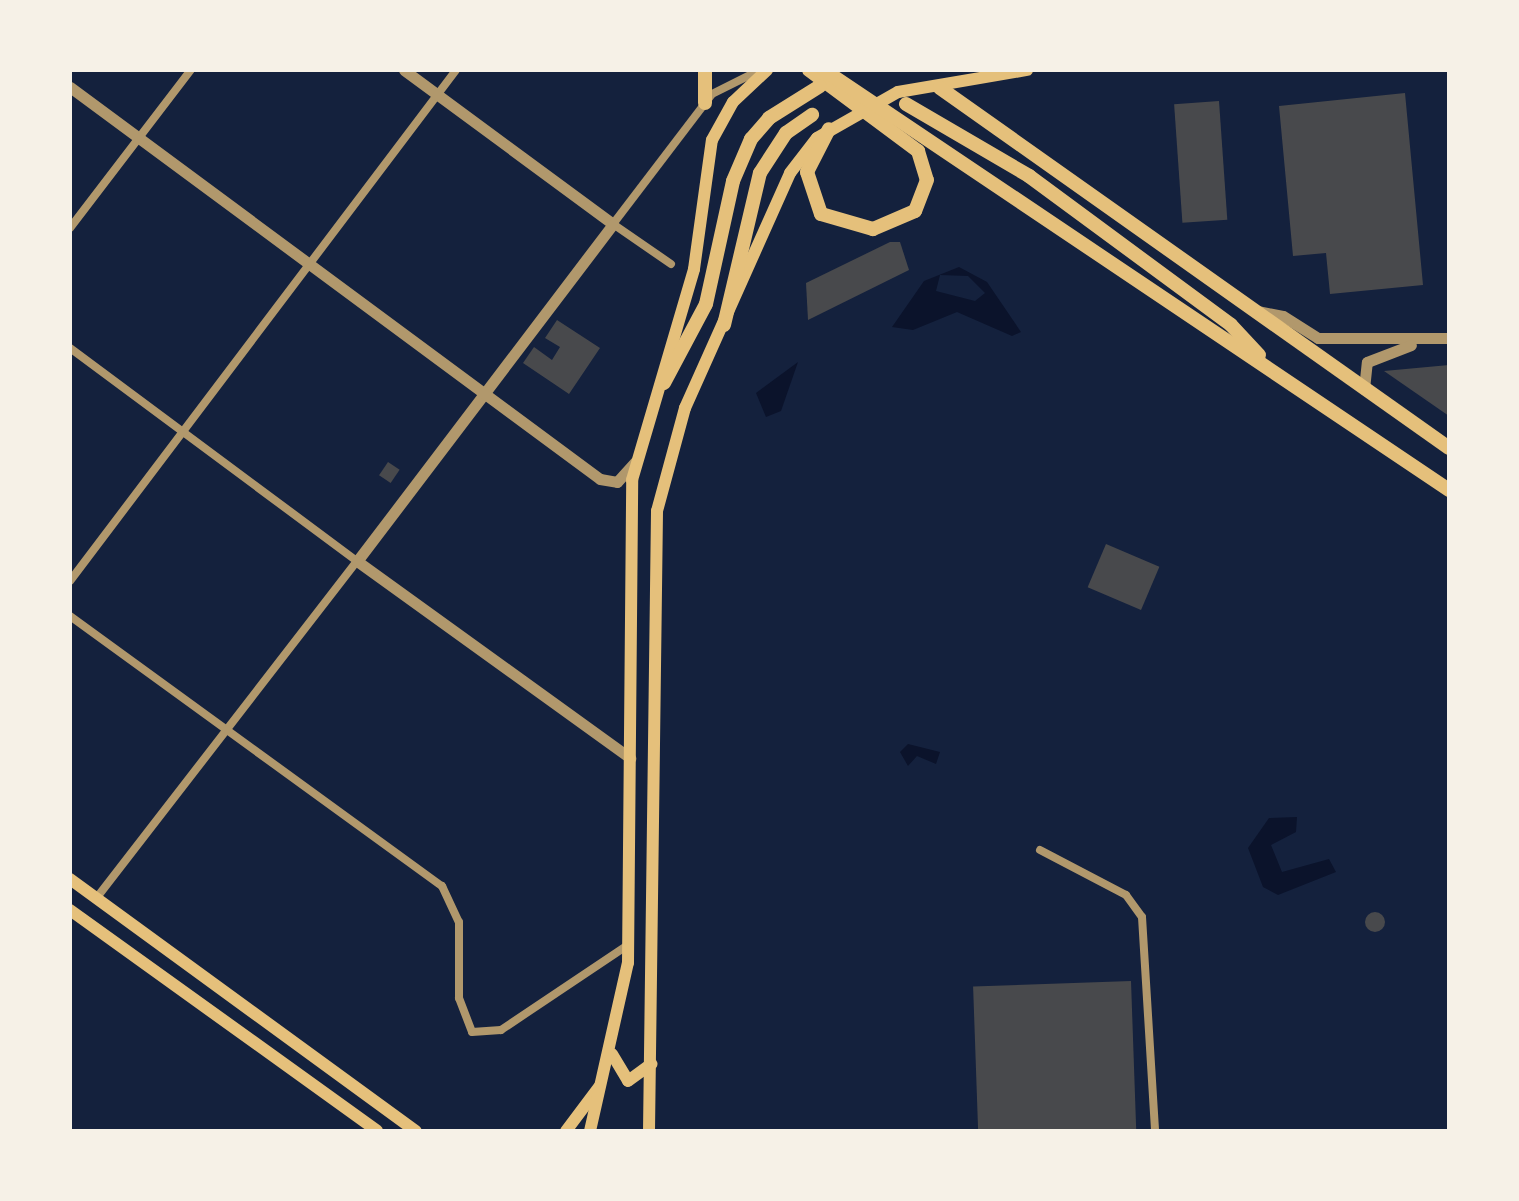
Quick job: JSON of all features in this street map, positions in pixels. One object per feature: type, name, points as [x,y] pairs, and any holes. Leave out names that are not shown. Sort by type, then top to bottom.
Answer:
[{"type":"highway","points":[[705,70],[705,103]]},
{"type":"highway","points":[[809,70],[899,133],[922,157],[924,197],[904,220],[862,229],[828,219],[811,198],[808,167],[829,129]]},
{"type":"highway","points":[[824,70],[993,183],[1218,341],[1262,358]]},
{"type":"highway","points":[[664,383],[710,293],[733,181],[751,139],[769,118],[820,86]]},
{"type":"highway","points":[[943,91],[1249,310],[1449,448]]},
{"type":"highway","points":[[906,104],[1042,185],[1231,325],[1262,358],[1449,490]]},
{"type":"highway","points":[[724,325],[760,173],[786,133],[812,115]]},
{"type":"main road","points":[[590,1131],[612,1047],[629,945],[635,462],[664,383],[703,230],[712,140],[733,102],[767,70]]},
{"type":"main road","points":[[649,1131],[653,1060],[657,511],[680,422],[790,173],[829,129],[898,92],[1027,70]]},
{"type":"main road","points":[[70,879],[416,1131]]},
{"type":"main road","points":[[70,910],[377,1131]]},
{"type":"main road","points":[[612,1047],[620,1079],[637,1079],[653,1060]]},
{"type":"main road","points":[[566,1131],[604,1081]]},
{"type":"street","points":[[70,228],[191,70]]},
{"type":"street","points":[[404,70],[671,264]]},
{"type":"street","points":[[70,581],[456,70]]},
{"type":"street","points":[[97,898],[705,103],[760,70]]},
{"type":"street","points":[[70,87],[486,390],[600,479],[617,482],[635,462]]},
{"type":"street","points":[[1249,310],[1283,316],[1318,338],[1423,341],[1449,338]]},
{"type":"street","points":[[1364,389],[1367,362],[1423,341]]},
{"type":"street","points":[[70,348],[185,429],[357,561],[630,758]]},
{"type":"street","points":[[70,616],[226,726],[454,899],[459,998],[472,1032],[501,1030],[629,945]]},
{"type":"street","points":[[1040,850],[1126,895],[1142,917],[1155,1131]]},
{"type":"water","points":[[959,267],[987,282],[1021,332],[1012,336],[957,312],[913,330],[892,327],[924,281]],"holes":[[[940,275],[968,276],[985,293],[975,301],[936,291]]]},
{"type":"water","points":[[798,362],[781,411],[766,417],[756,393]]},
{"type":"water","points":[[908,744],[940,752],[936,764],[917,756],[908,766],[900,752]]},
{"type":"water","points":[[1297,817],[1296,832],[1271,845],[1282,872],[1329,859],[1336,872],[1278,895],[1263,887],[1248,848],[1269,818]]},
{"type":"building","points":[[1405,93],[1423,285],[1330,294],[1326,253],[1293,256],[1279,106]]},
{"type":"building","points":[[1219,101],[1227,220],[1182,223],[1174,104]]},
{"type":"building","points":[[890,242],[900,242],[909,270],[808,320],[806,283]]},
{"type":"building","points":[[557,320],[600,348],[569,394],[523,363],[534,347],[552,360],[560,347],[545,338]]},
{"type":"building","points":[[1449,365],[1449,416],[1384,371]]},
{"type":"building","points":[[388,462],[400,470],[391,483],[379,475]]},
{"type":"building","points":[[1106,544],[1159,567],[1141,610],[1088,587]]},
{"type":"building","points":[[1375,912],[1382,915],[1385,922],[1382,929],[1375,932],[1368,929],[1365,922],[1368,915]]},
{"type":"building","points":[[1131,981],[1136,1131],[978,1131],[973,987]]}]
